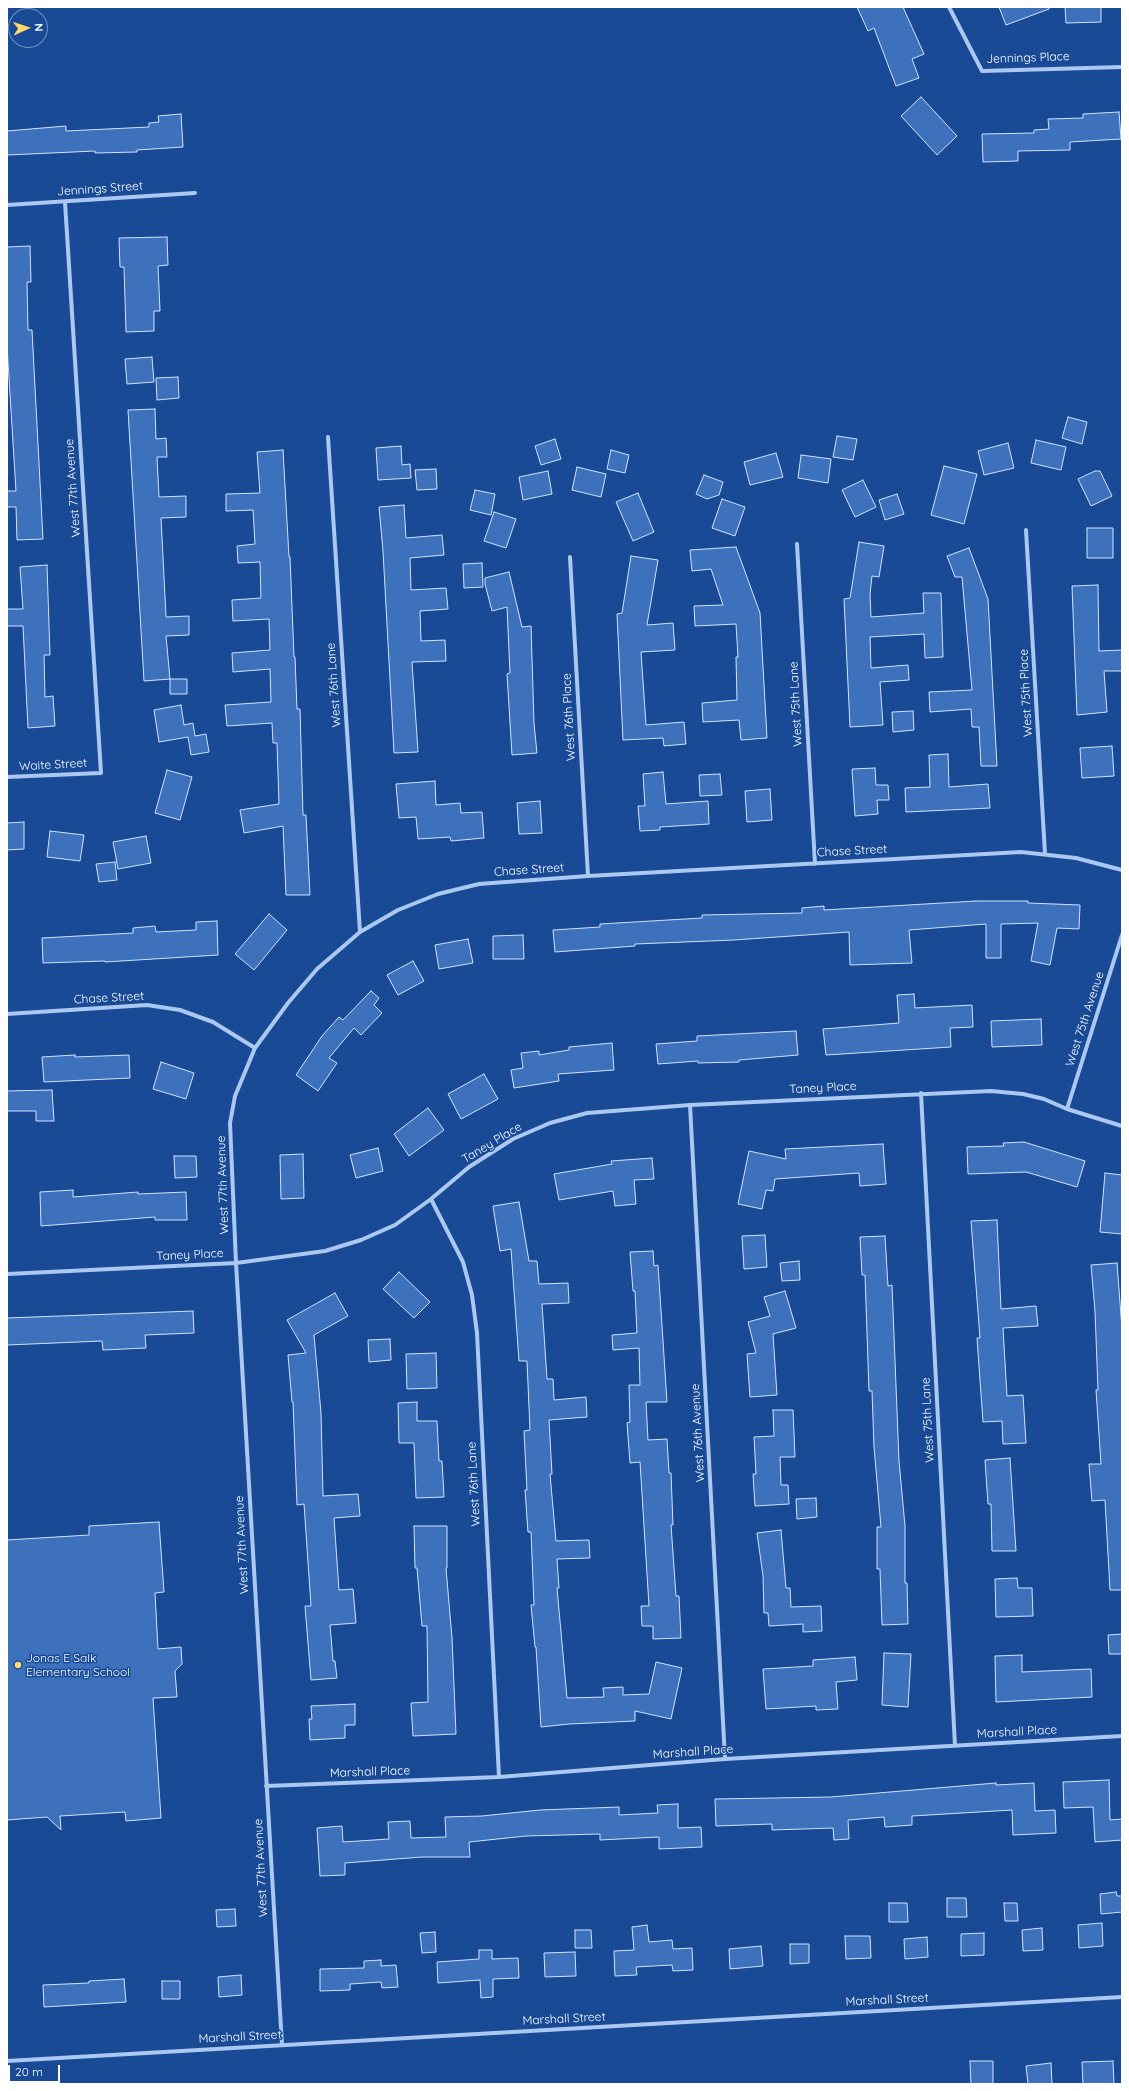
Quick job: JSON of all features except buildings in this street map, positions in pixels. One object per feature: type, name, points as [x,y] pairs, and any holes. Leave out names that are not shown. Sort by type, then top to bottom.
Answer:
[{"type":"street","name":"Jennings Place","points":[[949,7],[982,71],[1122,66]]},
{"type":"street","name":"Jennings Street","points":[[7,205],[195,193]]},
{"type":"street","name":"West 77th Avenue","points":[[65,202],[101,772]]},
{"type":"street","name":"West 76th Lane","points":[[328,437],[360,932]]},
{"type":"street","name":"West 75th Place","points":[[1026,530],[1045,854]]},
{"type":"street","name":"West 75th Lane","points":[[797,544],[815,864]]},
{"type":"street","name":"West 76th Place","points":[[570,557],[588,876]]},
{"type":"street","name":"Waite Street","points":[[7,777],[101,772]]},
{"type":"street","name":"Chase Street","points":[[7,1014],[147,1005],[180,1010],[213,1022],[255,1048],[288,1003],[317,969],[360,932],[398,910],[445,892],[479,884],[588,876],[1021,852],[1076,858],[1122,870]]},
{"type":"street","name":"West 75th Avenue","points":[[1067,1109],[1122,935]]},
{"type":"street","name":"West 77th Avenue","points":[[255,1048],[235,1096],[230,1123],[236,1263],[282,2045]]},
{"type":"street","name":"Taney Place","points":[[7,1274],[236,1263],[325,1251],[361,1240],[395,1224],[431,1199],[470,1167],[514,1139],[550,1123],[587,1113],[690,1105],[921,1093],[991,1091],[1023,1094],[1044,1099],[1067,1109],[1122,1126]]},
{"type":"street","name":"West 75th Lane","points":[[921,1093],[955,1746]]},
{"type":"street","name":"West 76th Avenue","points":[[690,1105],[725,1759]]},
{"type":"street","name":"West 76th Lane","points":[[431,1199],[463,1262],[472,1295],[474,1310],[499,1777]]},
{"type":"street","name":"Marshall Place","points":[[266,1786],[499,1777],[725,1759],[1122,1736]]},
{"type":"street","name":"Marshall Street","points":[[7,2061],[1122,1997]]},
{"type":"place","name":"Jonas E Salk Elementary School","points":[[18,1665]]}]
